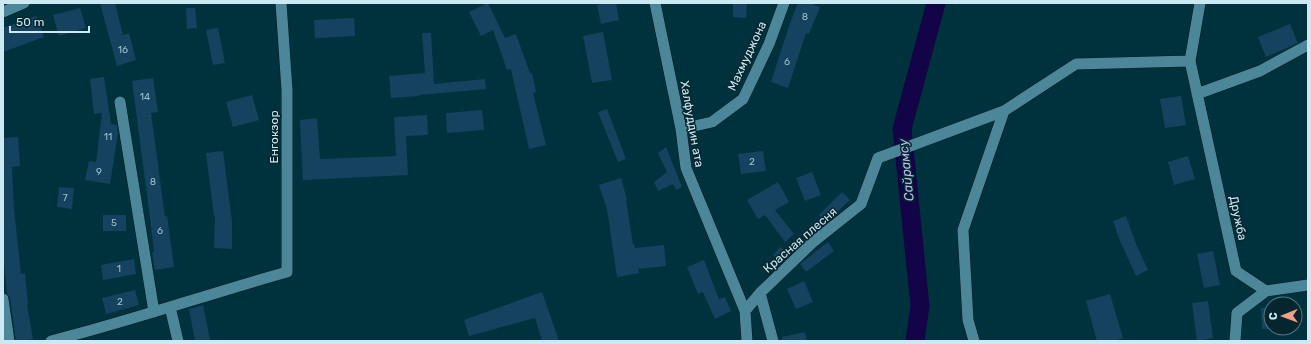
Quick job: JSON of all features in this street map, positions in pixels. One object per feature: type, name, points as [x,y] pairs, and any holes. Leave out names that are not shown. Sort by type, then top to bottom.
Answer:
[{"type":"street","points":[[3,12],[24,3]]},
{"type":"street","name":"Енгокзор","points":[[170,307],[287,272],[287,90],[281,3]]},
{"type":"street","name":"Халфуддин ата","points":[[656,3],[681,129],[686,168],[745,311]]},
{"type":"street","name":"Махмуджона","points":[[681,129],[712,122],[743,98],[769,44],[784,3]]},
{"type":"street","points":[[974,341],[968,320],[963,230],[1004,111],[1076,64],[1190,62],[1200,3]]},
{"type":"street","points":[[1197,94],[1260,71],[1308,45]]},
{"type":"street","name":"Дружба","points":[[1190,62],[1236,271],[1266,291]]},
{"type":"street","points":[[120,102],[154,312]]},
{"type":"street","name":"Красная плесня","points":[[745,311],[760,293],[812,243],[861,204],[878,158],[1004,111]]},
{"type":"street","points":[[1235,341],[1237,313],[1266,291],[1308,285]]},
{"type":"street","points":[[760,293],[774,341]]},
{"type":"street","points":[[3,299],[9,341]]},
{"type":"street","points":[[51,341],[82,337],[170,307],[178,341]]},
{"type":"street","points":[[745,311],[747,341]]},
{"type":"building","points":[[100,3],[115,3],[123,35],[129,33],[136,60],[117,66]]},
{"type":"building","points":[[488,3],[505,38],[516,34],[530,73],[532,73],[536,92],[533,93],[546,145],[529,149],[511,69],[507,70],[493,30],[481,36],[469,12]]},
{"type":"building","points":[[616,3],[619,20],[601,24],[597,5]]},
{"type":"building","points":[[733,3],[747,3],[746,18],[733,17]]},
{"type":"building","points":[[798,3],[810,3],[820,7],[809,34],[806,33],[788,88],[771,82]]},
{"type":"building","points":[[80,8],[86,28],[59,36],[53,15]]},
{"type":"building","points":[[186,8],[195,8],[197,28],[187,29]]},
{"type":"building","points":[[36,16],[44,37],[3,52],[3,28]]},
{"type":"building","points":[[354,18],[355,36],[315,38],[314,20]]},
{"type":"building","points":[[1290,24],[1298,43],[1266,57],[1258,37]]},
{"type":"building","points":[[218,28],[225,63],[213,65],[206,30]]},
{"type":"building","points":[[603,32],[612,80],[592,83],[583,36]]},
{"type":"building","points":[[422,33],[431,33],[434,84],[485,79],[486,89],[391,98],[389,76],[425,73]]},
{"type":"building","points":[[104,77],[111,124],[117,125],[118,133],[110,184],[85,180],[89,161],[96,162],[102,113],[94,114],[90,79]]},
{"type":"building","points":[[153,78],[158,112],[151,113],[165,217],[167,216],[174,267],[155,270],[152,252],[154,252],[150,218],[132,81]]},
{"type":"building","points":[[252,95],[259,120],[233,127],[226,102]]},
{"type":"building","points":[[1181,96],[1186,125],[1165,128],[1160,99]]},
{"type":"building","points":[[607,109],[626,159],[618,162],[598,112]]},
{"type":"building","points":[[482,110],[484,130],[447,133],[446,113]]},
{"type":"building","points":[[427,115],[428,135],[406,136],[408,175],[303,180],[300,120],[317,118],[320,159],[396,156],[394,117]]},
{"type":"building","points":[[18,137],[20,166],[12,167],[14,209],[21,274],[25,273],[27,305],[33,339],[22,341],[16,341],[3,263],[3,138]]},
{"type":"building","points":[[666,147],[682,187],[676,190],[673,184],[658,191],[654,182],[667,172],[658,153]]},
{"type":"building","points":[[223,151],[232,222],[232,249],[214,248],[215,215],[214,216],[206,153]]},
{"type":"building","points":[[763,151],[766,171],[741,174],[738,154]]},
{"type":"building","points":[[1188,156],[1195,179],[1174,185],[1168,162]]},
{"type":"building","points":[[812,172],[821,195],[805,201],[796,178]]},
{"type":"building","points":[[621,178],[627,200],[633,244],[635,248],[664,245],[666,266],[638,269],[639,273],[617,277],[607,209],[599,185]]},
{"type":"building","points":[[778,182],[789,202],[775,210],[794,234],[785,242],[765,215],[758,219],[747,200]]},
{"type":"building","points":[[59,187],[74,188],[72,209],[57,207]]},
{"type":"building","points":[[842,192],[850,200],[826,222],[819,215]]},
{"type":"building","points":[[103,215],[126,215],[126,231],[103,231]]},
{"type":"building","points":[[1126,216],[1136,244],[1148,270],[1136,276],[1120,241],[1113,221]]},
{"type":"building","points":[[828,242],[834,251],[806,272],[800,264]]},
{"type":"building","points":[[780,247],[789,254],[782,262],[773,255]]},
{"type":"building","points":[[1213,251],[1220,285],[1204,288],[1197,254]]},
{"type":"building","points":[[134,259],[136,274],[103,280],[101,265]]},
{"type":"building","points":[[704,260],[719,299],[725,297],[731,311],[715,319],[703,292],[698,294],[687,267]]},
{"type":"building","points":[[804,281],[813,302],[796,309],[787,289]]},
{"type":"building","points":[[135,290],[139,305],[106,314],[102,298]]},
{"type":"building","points":[[542,292],[559,341],[542,341],[535,318],[469,336],[464,320]]},
{"type":"building","points":[[1110,294],[1123,338],[1114,341],[1097,341],[1086,301]]},
{"type":"building","points":[[1208,301],[1213,338],[1197,341],[1192,303]]},
{"type":"building","points":[[203,305],[210,340],[195,341],[189,309]]},
{"type":"building","points":[[1261,308],[1263,308],[1263,329],[1262,329]]},
{"type":"building","points":[[805,332],[807,341],[782,341],[782,337]]},
{"type":"waterway","name":"Сайрамсу","points":[[915,341],[920,306],[902,129],[936,3]]}]
